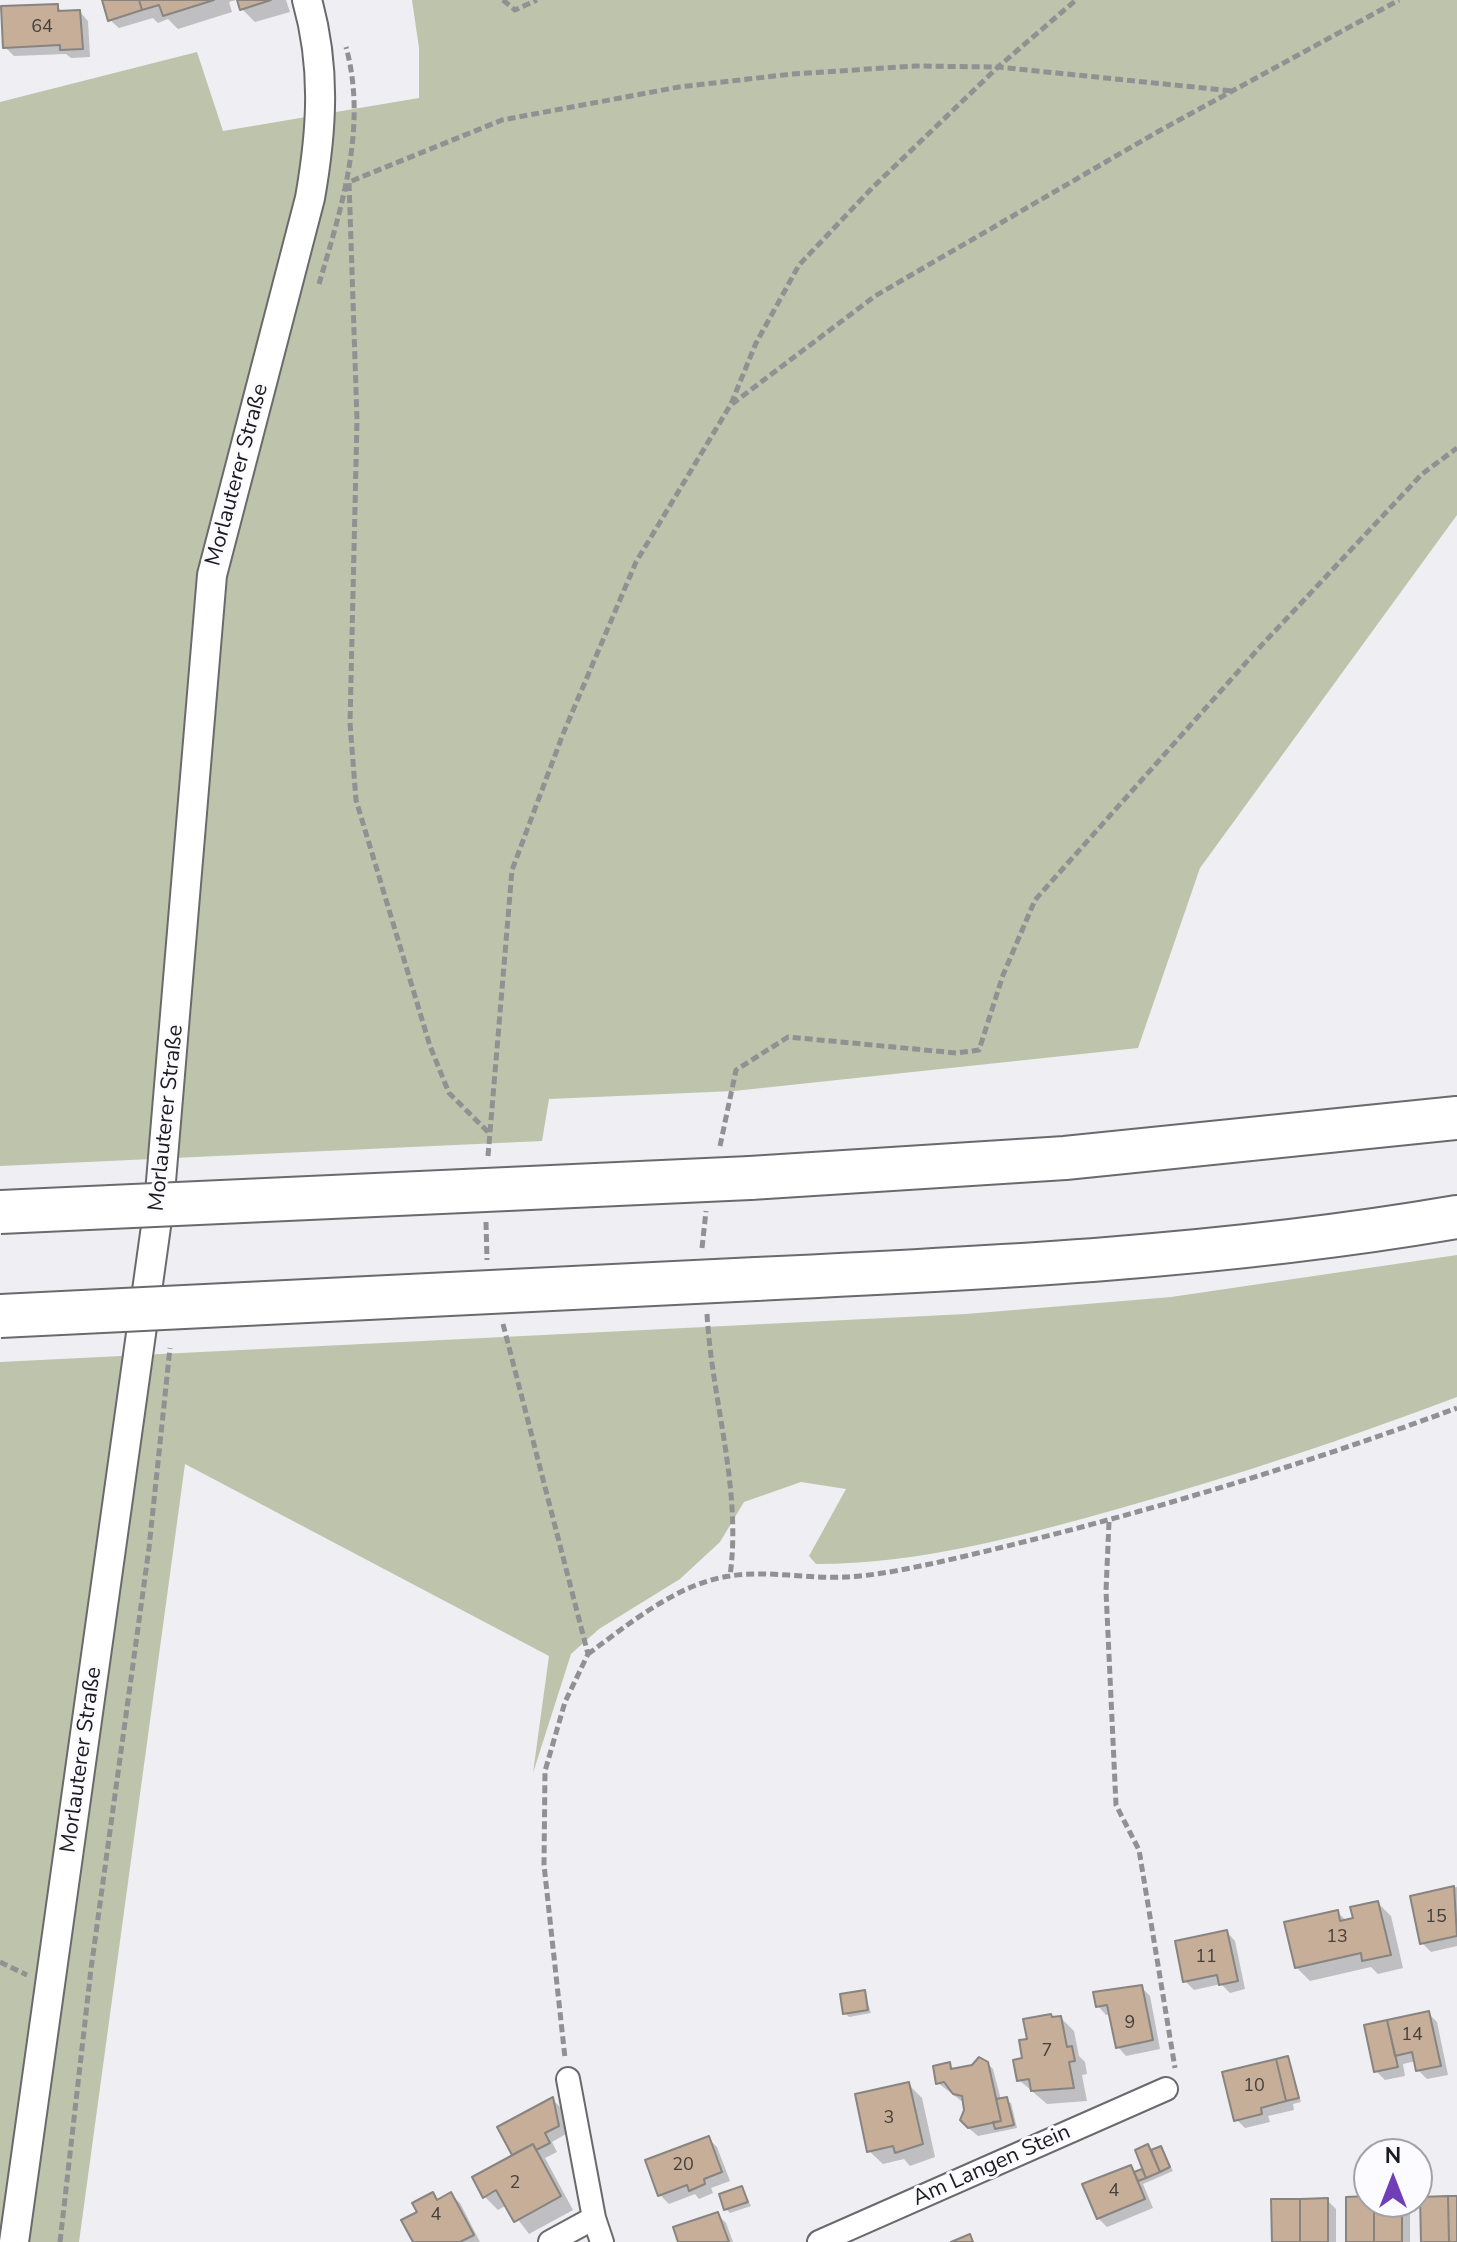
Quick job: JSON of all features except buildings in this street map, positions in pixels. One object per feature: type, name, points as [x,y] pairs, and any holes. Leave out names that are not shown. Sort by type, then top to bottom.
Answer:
[{"type":"highway","points":[[0,1212],[733,1168],[1065,1158],[1457,1118]]},
{"type":"highway","points":[[0,1316],[1082,1263],[1274,1244],[1457,1217]]},
{"type":"street","name":"Morlauterer Straße","points":[[14,2242],[159,1205],[182,962],[199,706],[212,575],[306,213],[319,147],[322,89],[317,37],[307,0]]},
{"type":"street","points":[[568,2079],[594,2218],[602,2242]]},
{"type":"street","name":"Am Langen Stein","points":[[819,2242],[1166,2089]]},
{"type":"street","points":[[550,2242],[594,2218]]},
{"type":"path","points":[[503,0],[515,10],[537,0]]},
{"type":"path","points":[[488,1163],[488,1133],[512,870],[563,734],[636,562],[731,404],[756,343],[799,265],[872,188],[998,67],[1076,0]]},
{"type":"path","points":[[731,404],[875,296],[1233,91],[1399,0]]},
{"type":"path","points":[[488,1133],[449,1093],[430,1046],[356,800],[350,723],[357,420],[349,182],[502,120],[665,90],[792,74],[916,66],[998,67],[1233,91]]},
{"type":"path","points":[[733,1168],[736,1070],[788,1037],[957,1053],[979,1050],[1003,975],[1035,900],[1259,648],[1422,474],[1457,448]]},
{"type":"path","points":[[703,1261],[701,1233],[708,1203]]},
{"type":"path","points":[[486,1207],[485,1252],[489,1267]]},
{"type":"path","points":[[706,1304],[709,1348],[727,1449],[734,1544],[730,1576]]},
{"type":"path","points":[[501,1314],[588,1654]]},
{"type":"path","points":[[568,2079],[544,1865],[545,1771],[565,1702],[588,1654],[683,1591],[730,1576],[846,1577],[930,1564],[1109,1522],[1367,1441],[1457,1408]]},
{"type":"path","points":[[1109,1522],[1106,1591],[1116,1805],[1139,1850],[1161,1973],[1176,2067],[1166,2089]]},
{"type":"green space","points":[[412,0],[1457,0],[1457,515],[1200,868],[1138,1048],[734,1091],[549,1099],[542,1141],[0,1166],[0,102],[197,52],[223,131],[419,98],[419,48]]},
{"type":"green space","points":[[1457,1255],[1457,1397],[1332,1442],[1206,1483],[1046,1529],[932,1554],[855,1563],[816,1564],[809,1556],[846,1489],[801,1482],[744,1502],[720,1542],[680,1579],[599,1629],[571,1654],[533,1773],[549,1656],[185,1464],[79,2242],[0,2242],[0,1362],[966,1314],[1171,1297]]}]
